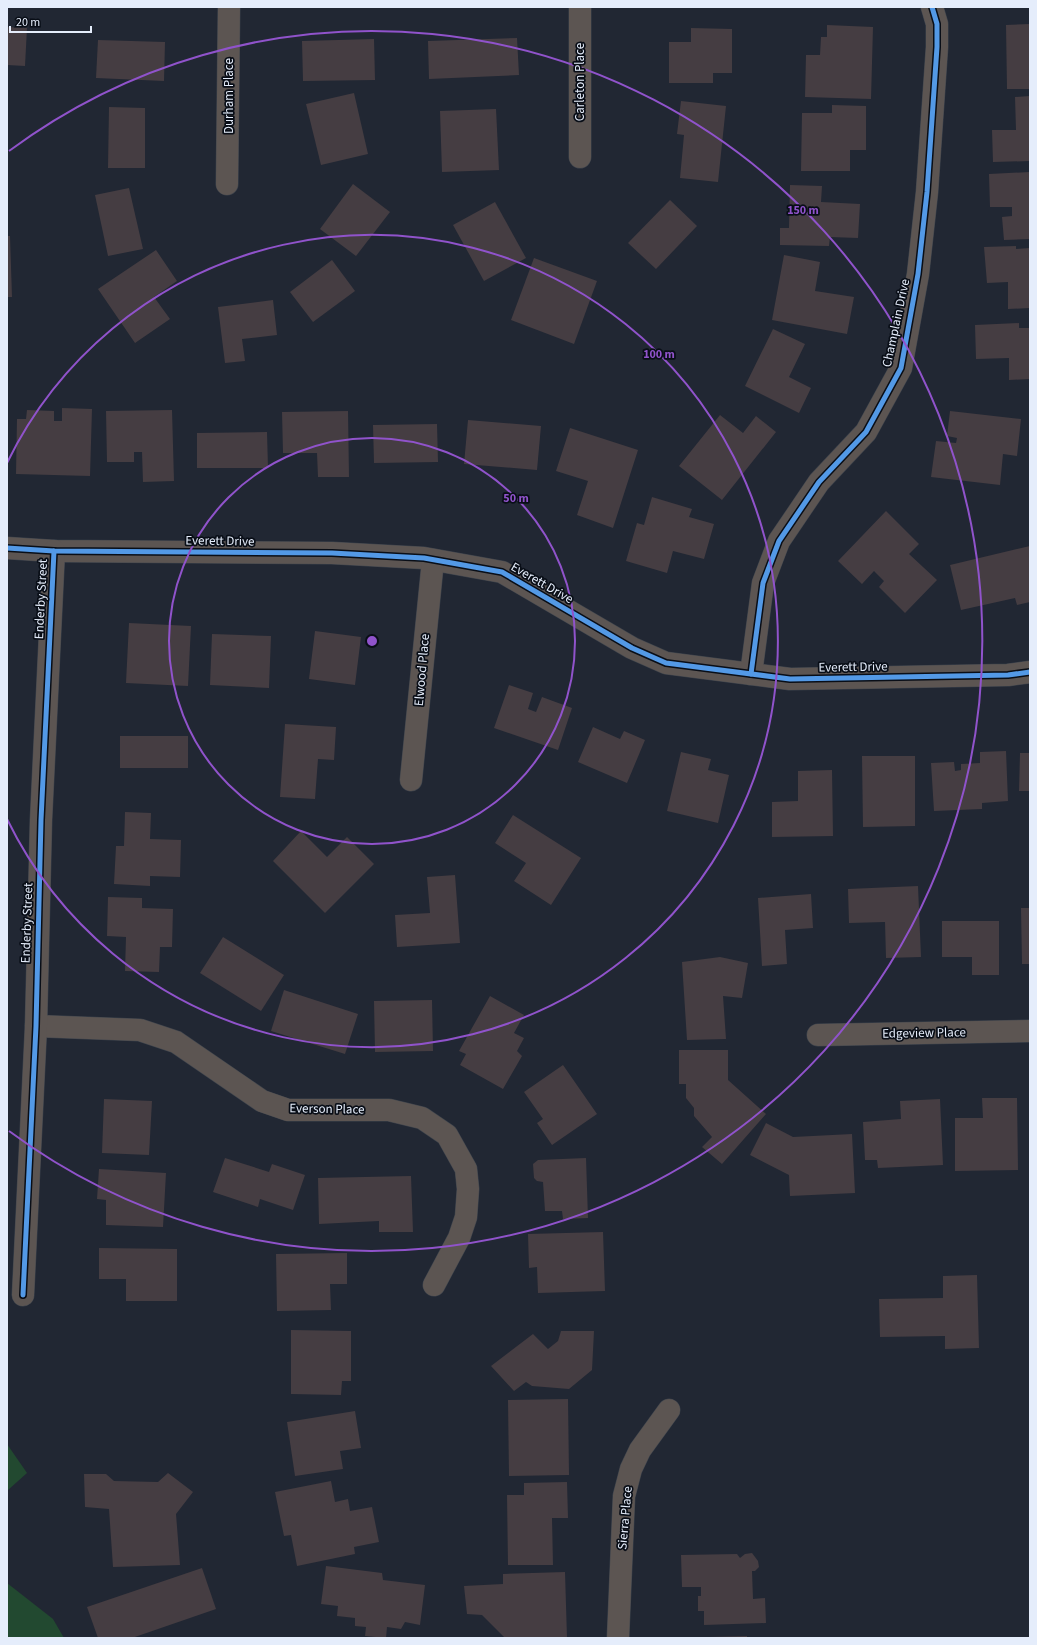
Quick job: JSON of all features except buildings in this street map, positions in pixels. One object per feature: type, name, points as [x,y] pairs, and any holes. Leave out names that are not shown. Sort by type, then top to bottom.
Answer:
[{"type":"street","name":"Durham Place","points":[[227,184],[229,7]]},
{"type":"street","name":"Carleton Place","points":[[580,7],[580,157]]},
{"type":"street","name":"Champlain Drive","points":[[751,674],[763,583],[779,541],[819,482],[866,432],[901,368],[916,287],[927,192],[937,46],[937,24],[932,7]]},
{"type":"street","name":"Everett Drive","points":[[7,548],[54,551],[370,554],[433,560],[502,572],[632,648],[666,663],[790,679],[1008,675],[1030,672]]},
{"type":"street","name":"Enderby Street","points":[[23,1295],[36,1026],[41,820],[54,551]]},
{"type":"street","name":"Elwood Place","points":[[411,780],[433,560]]},
{"type":"street","name":"Everson Place","points":[[36,1026],[140,1030],[176,1042],[262,1101],[288,1110],[389,1110],[422,1118],[447,1135],[466,1169],[468,1196],[466,1217],[459,1238],[434,1285]]},
{"type":"street","name":"Edgeview Place","points":[[818,1035],[1030,1031]]},
{"type":"street","name":"Sierra Place","points":[[618,1638],[624,1496],[631,1469],[640,1450],[669,1410]]},
{"type":"green space","points":[[7,1444],[27,1473],[8,1490],[7,1490]]},
{"type":"green space","points":[[7,1583],[53,1619],[64,1638],[7,1638]]},
{"type":"cycle path","points":[[751,674],[763,583],[779,541],[819,482],[866,432],[901,368],[918,274],[927,192],[937,47],[937,24],[932,7]]},
{"type":"cycle path","points":[[7,548],[54,551],[332,553],[424,558],[502,572],[632,648],[666,663],[790,679],[1008,675],[1030,672]]},
{"type":"cycle path","points":[[23,1295],[36,1026],[41,820],[54,551]]}]
